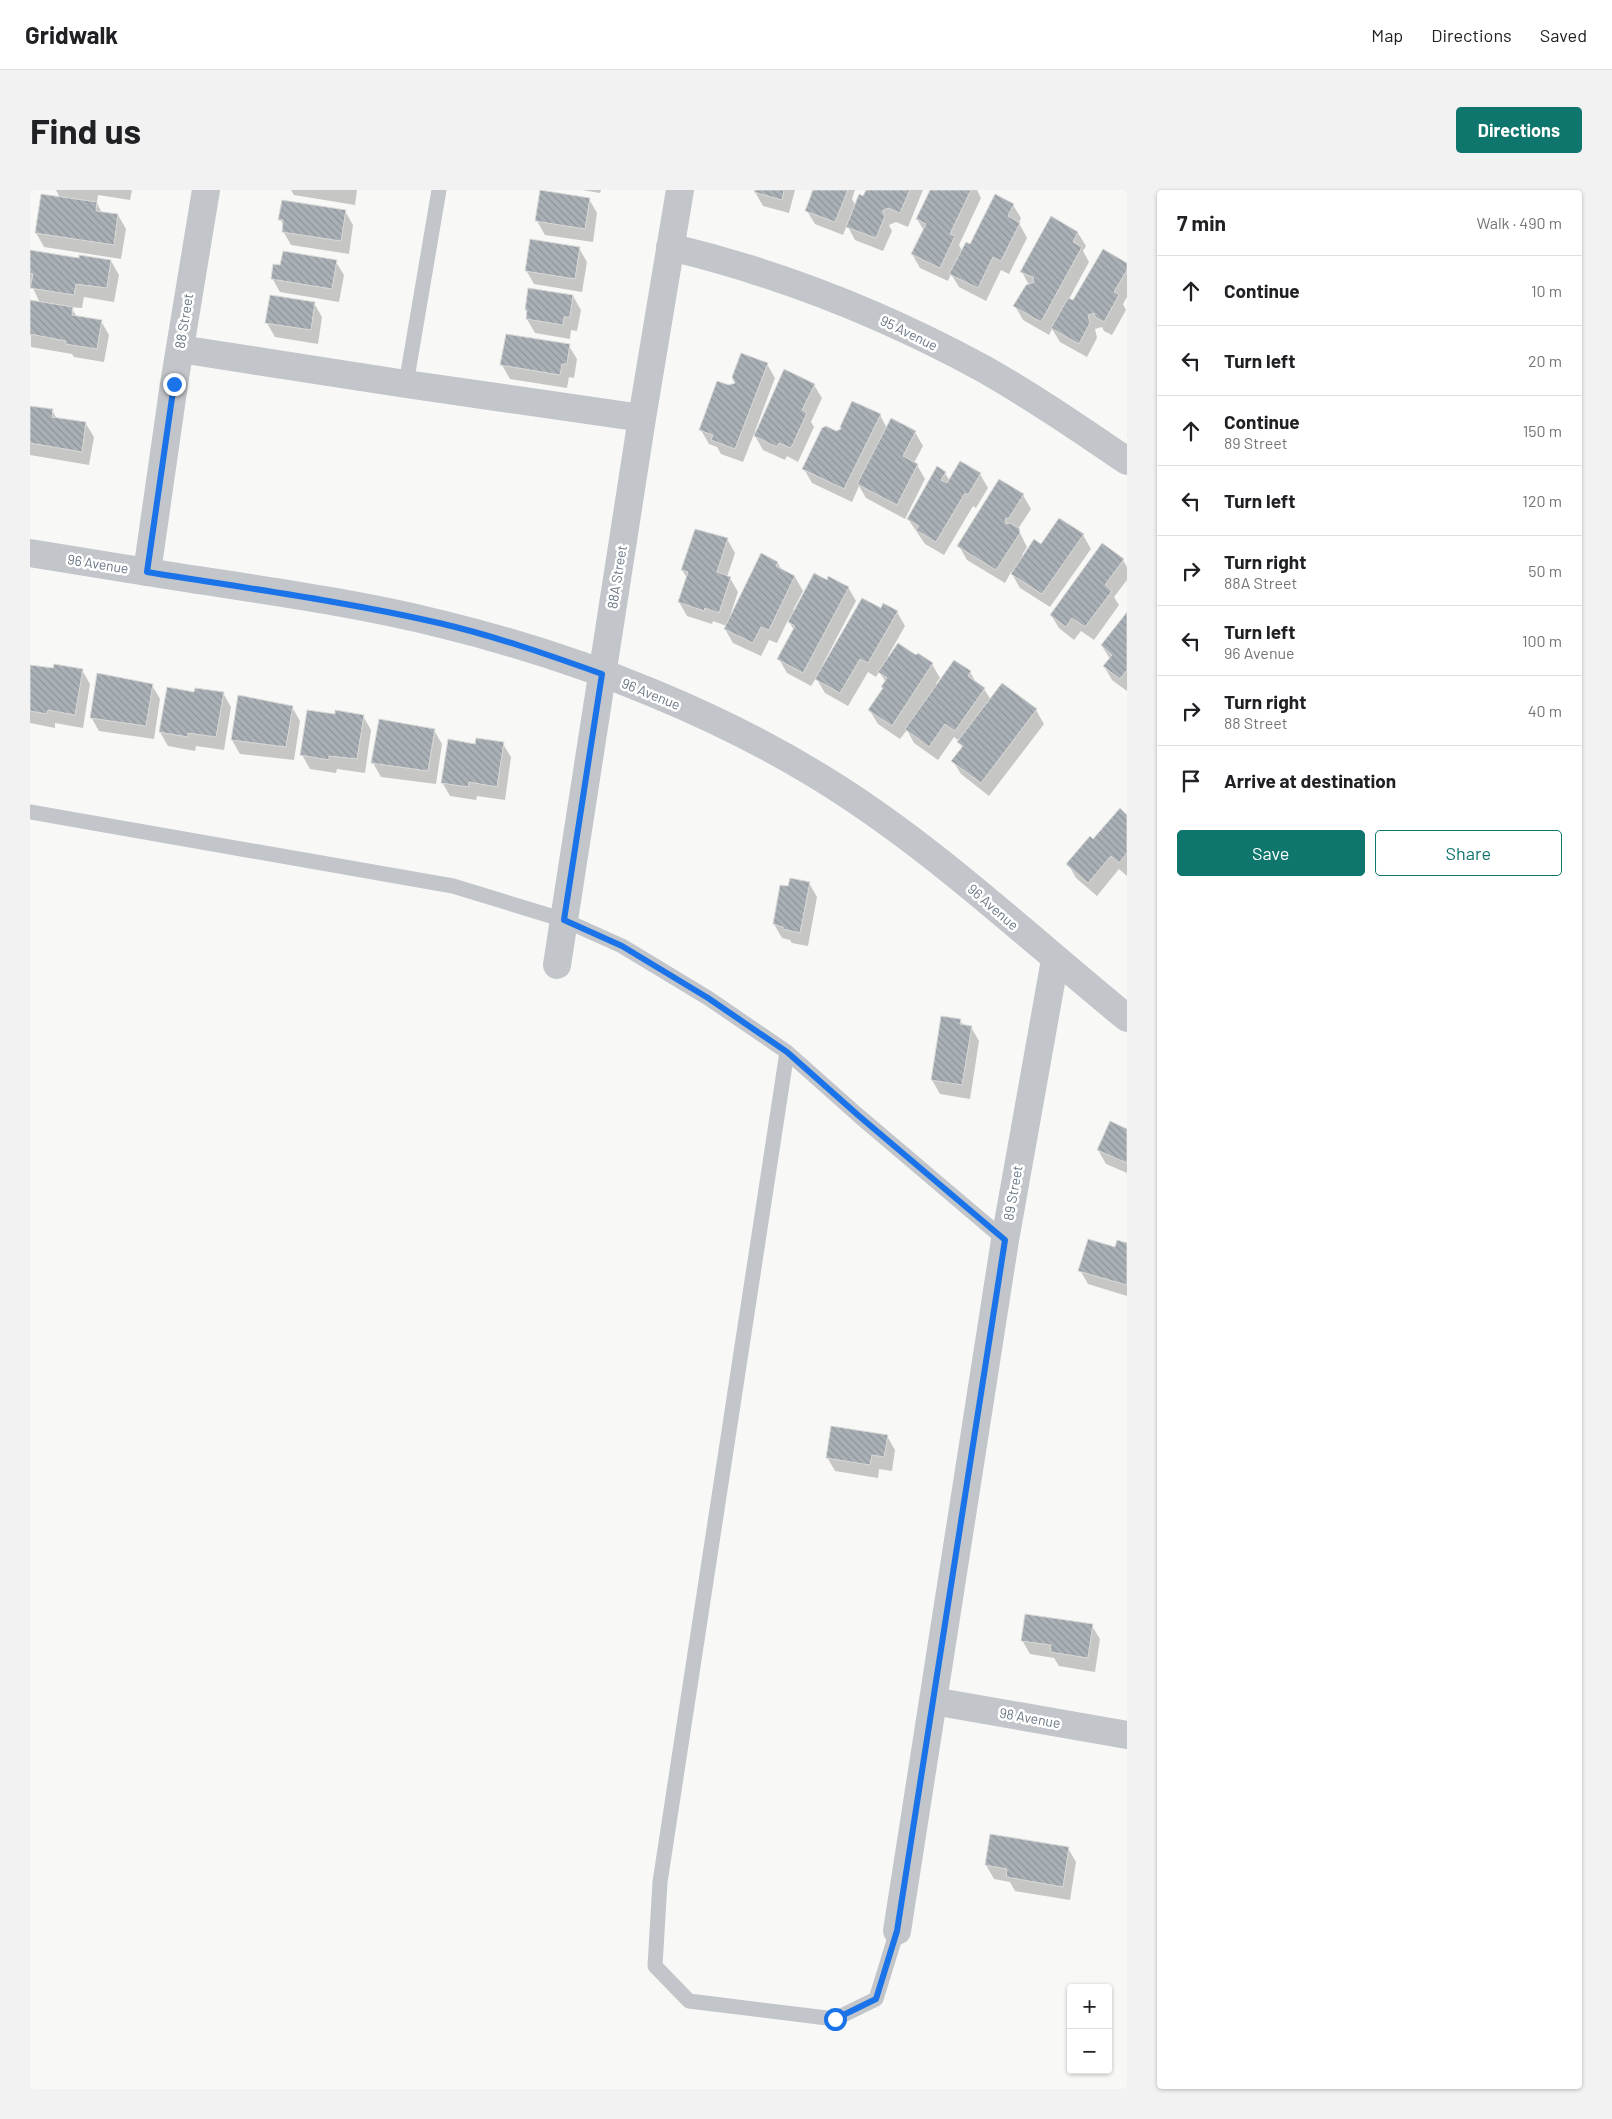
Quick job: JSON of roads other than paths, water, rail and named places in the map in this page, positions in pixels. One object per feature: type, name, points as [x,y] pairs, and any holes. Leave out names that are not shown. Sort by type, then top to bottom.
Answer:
[{"type":"street","name":"88 Street","points":[[147,572],[206,190]]},
{"type":"street","name":"88A Street","points":[[557,965],[642,418],[680,190]]},
{"type":"street","name":"95 Avenue","points":[[670,247],[752,269],[822,294],[893,324],[983,369],[1059,414],[1127,461]]},
{"type":"street","points":[[180,349],[642,418]]},
{"type":"street","name":"96 Avenue","points":[[30,553],[357,607],[440,624],[518,645],[602,674],[703,715],[779,753],[850,796],[901,831],[1127,1018]]},
{"type":"street","name":"89 Street","points":[[897,1931],[1005,1240],[1055,960]]},
{"type":"street","name":"98 Avenue","points":[[933,1700],[1127,1735]]},
{"type":"lane","points":[[406,384],[439,190]]},
{"type":"lane","points":[[30,812],[453,886],[564,920],[622,946],[708,998],[787,1052],[1005,1240]]},
{"type":"lane","points":[[787,1052],[660,1882],[655,1966],[689,2001],[835,2019],[876,1999],[897,1931]]}]
